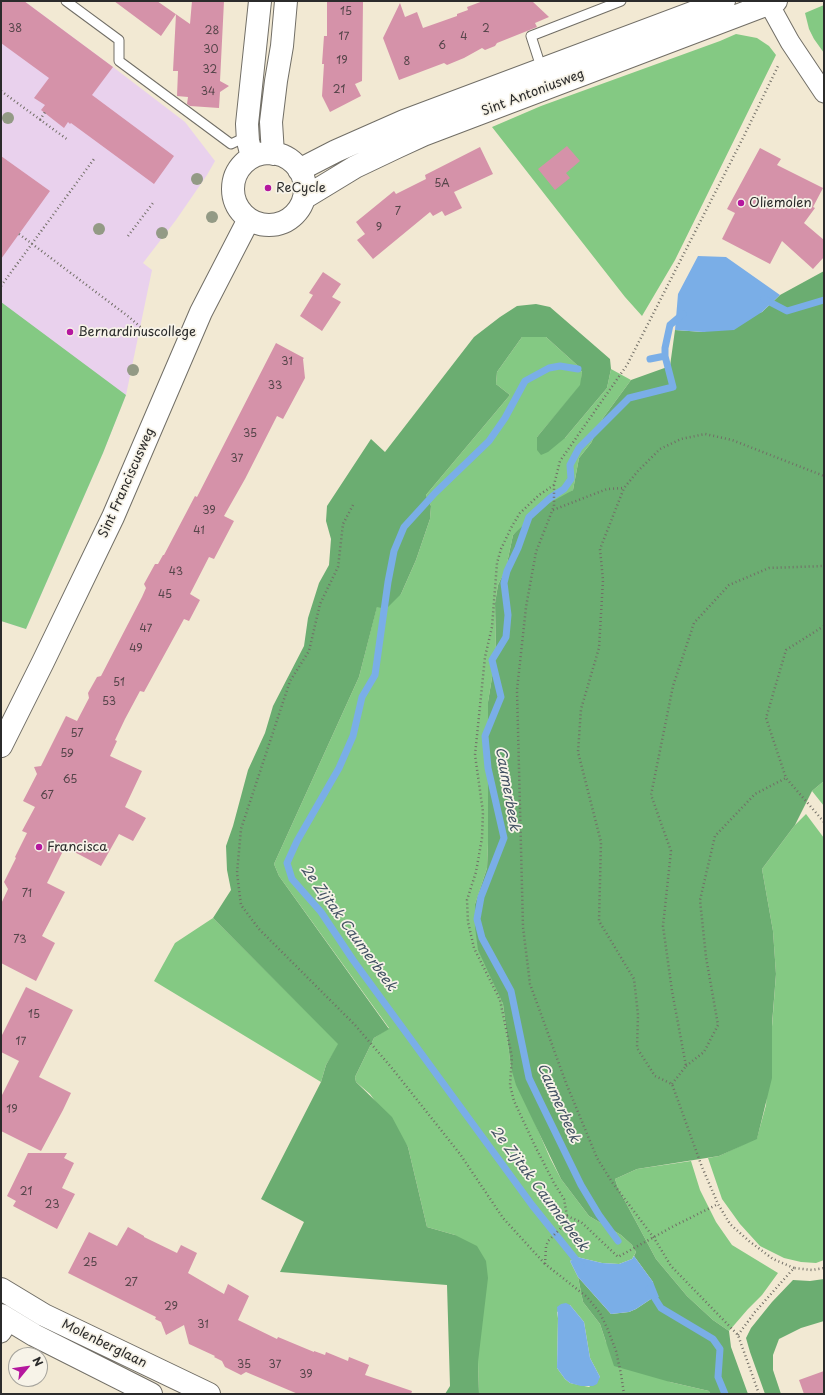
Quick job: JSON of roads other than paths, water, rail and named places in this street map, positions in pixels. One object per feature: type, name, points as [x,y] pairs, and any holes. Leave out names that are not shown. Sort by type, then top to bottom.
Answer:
[{"type":"street","points":[[252,157],[247,124],[260,1]]},
{"type":"street","points":[[273,154],[271,122],[282,46],[286,1]]},
{"type":"street","name":"Sint Antoniusweg","points":[[299,170],[389,127],[724,1]]},
{"type":"street","points":[[771,2],[790,42],[824,93]]},
{"type":"street","name":"Sint Antoniusweg","points":[[304,198],[356,167],[423,135],[771,2]]},
{"type":"street","points":[[262,154],[273,154],[284,156],[299,170],[305,188],[304,198],[300,208],[291,218],[280,224],[258,224],[243,215],[236,203],[233,185],[236,174],[243,164],[252,157],[262,154]]},
{"type":"street","name":"Sint Franciscusweg","points":[[1,746],[113,517],[201,312],[249,219]]},
{"type":"street","name":"Molenberglaan","points":[[1,1289],[44,1315],[209,1394]]},
{"type":"street","name":"Molenberglaan","points":[[4,1323],[151,1394]]},
{"type":"lane","points":[[66,1],[119,40],[119,61],[231,144],[248,136]]},
{"type":"lane","points":[[542,70],[531,36],[621,1]]},
{"type":"water","points":[[698,256],[726,257],[780,295],[762,312],[734,330],[703,332],[675,330],[678,294]]},
{"type":"water","points":[[634,1256],[653,1282],[659,1297],[654,1297],[629,1312],[611,1314],[578,1277],[570,1261],[577,1257],[602,1263],[619,1264],[632,1259]]},
{"type":"water","points":[[566,1303],[570,1305],[584,1322],[590,1358],[600,1377],[597,1384],[593,1386],[581,1386],[570,1383],[557,1368],[557,1307]]},
{"type":"waterway","name":"Caumerbeek","points":[[764,299],[787,311],[824,300]]},
{"type":"waterway","name":"Caumerbeek","points":[[618,1241],[599,1215],[581,1185],[529,1078],[511,991],[482,938],[477,919],[481,897],[504,838],[488,768],[485,736],[501,697],[492,660],[506,637],[508,615],[504,583],[507,571],[518,548],[529,517],[550,498],[564,489],[571,479],[570,465],[579,448],[629,398],[673,387],[665,356],[665,348],[670,325],[683,314]]},
{"type":"waterway","name":"2e Zijtak Caumerbeek","points":[[650,359],[665,356]]},
{"type":"waterway","name":"2e Zijtak Caumerbeek","points":[[578,369],[560,366],[549,368],[525,381],[505,418],[489,441],[435,493],[404,527],[394,551],[388,582],[375,675],[362,697],[353,736],[339,768],[297,841],[287,863],[292,879],[321,912],[353,960],[532,1205],[581,1266]]},
{"type":"waterway","name":"Caumerbeek","points":[[649,1289],[661,1308],[713,1339],[720,1349],[718,1377],[725,1394]]},
{"type":"place","name":"ReCycle","points":[[268,188]]},
{"type":"place","name":"Oliemolen","points":[[741,203]]},
{"type":"place","name":"Bernardinuscollege","points":[[70,332]]},
{"type":"place","name":"Francisca","points":[[39,847]]}]
